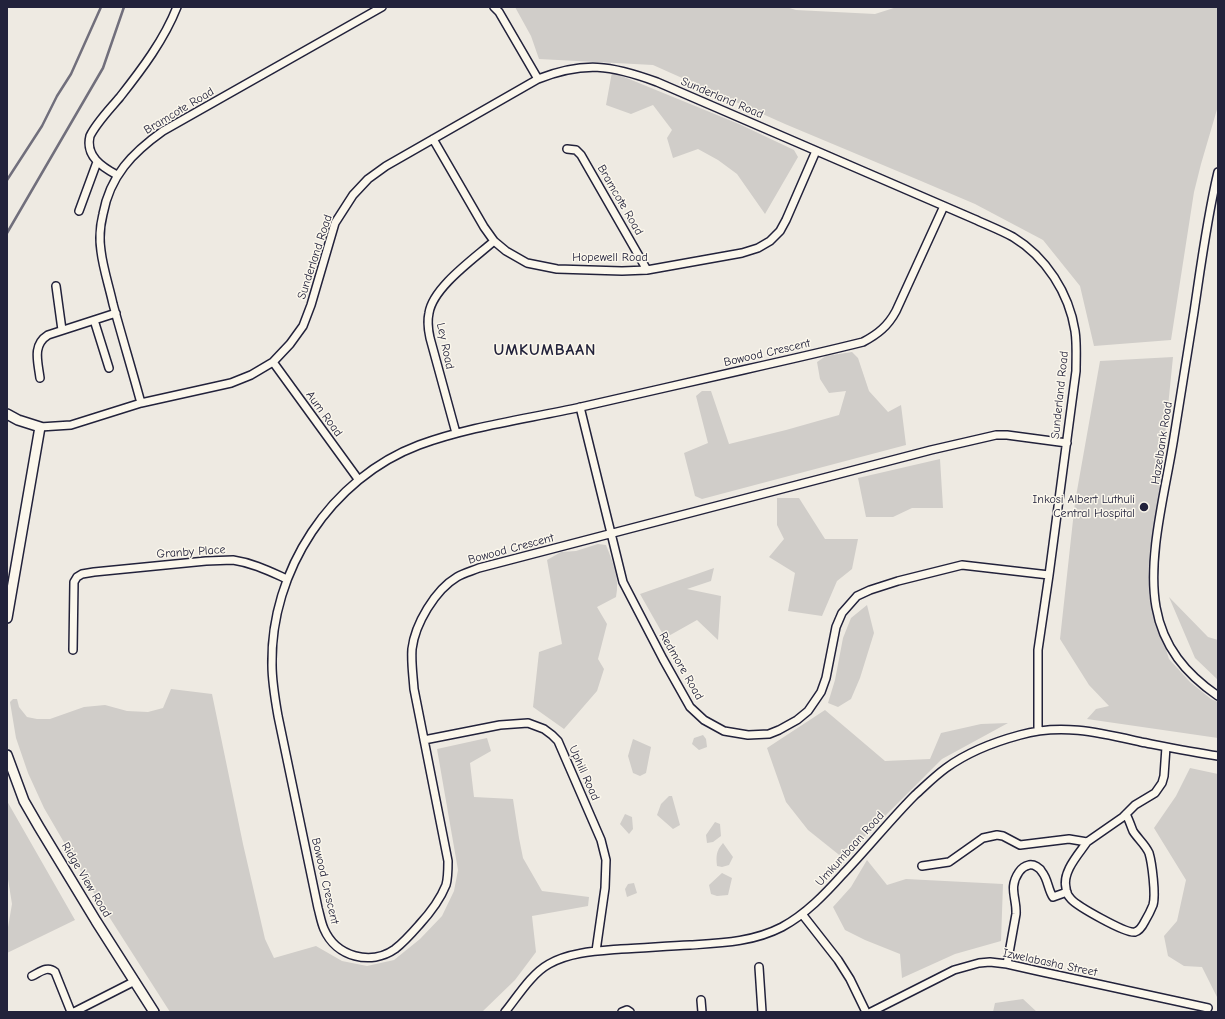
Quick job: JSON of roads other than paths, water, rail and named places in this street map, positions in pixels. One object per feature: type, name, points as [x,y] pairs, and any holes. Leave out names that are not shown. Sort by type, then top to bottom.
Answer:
[{"type":"street","points":[[117,176],[97,162],[89,142],[92,132],[136,77],[156,48],[177,7]]},
{"type":"street","name":"Bramcote Road","points":[[141,403],[103,261],[100,236],[105,202],[110,188],[117,176],[133,156],[164,131],[382,7]]},
{"type":"street","points":[[494,7],[499,12],[538,79]]},
{"type":"street","name":"Sunderland Road","points":[[40,427],[71,425],[141,403],[231,383],[251,375],[273,362],[290,344],[303,326],[311,305],[335,222],[353,194],[368,179],[386,166],[538,79],[560,71],[588,67],[608,67],[629,71],[944,206],[1012,237],[1047,267],[1057,282],[1065,297],[1072,318],[1076,346],[1076,370],[1038,650],[1038,731]]},
{"type":"street","name":"Hopewell Road","points":[[433,139],[484,227],[494,241],[506,251],[527,263],[542,267],[622,272],[647,270],[742,253],[758,248],[770,241],[783,226],[816,151]]},
{"type":"street","name":"Bramcote Road","points":[[567,149],[576,150],[581,154],[647,270]]},
{"type":"street","points":[[79,211],[97,162]]},
{"type":"street","name":"Hazelbank Road","points":[[1218,172],[1206,232],[1159,526],[1154,566],[1156,609],[1162,628],[1172,650],[1187,671],[1201,684],[1218,696]]},
{"type":"street","name":"Bowood Crescent","points":[[944,206],[896,311],[882,330],[863,342],[580,407],[456,433],[405,451],[358,479],[343,494],[313,530],[287,579],[277,615],[272,663],[273,684],[318,908],[324,929],[334,944],[348,954],[365,958],[380,956],[395,949],[427,916],[441,896],[446,883],[448,861],[414,682],[412,648],[417,628],[426,610],[442,590],[455,578],[479,568],[984,437],[1007,435],[1067,443]]},
{"type":"street","name":"Ley Road","points":[[456,433],[430,338],[428,324],[429,312],[442,288],[494,241]]},
{"type":"street","points":[[56,286],[62,330]]},
{"type":"street","points":[[40,378],[37,348],[39,342],[48,335],[116,313]]},
{"type":"street","points":[[94,320],[109,368]]},
{"type":"street","name":"Aum Road","points":[[273,362],[358,479]]},
{"type":"street","name":"Redmore Road","points":[[580,407],[620,572],[627,592],[690,707],[700,717],[724,731],[748,735],[769,734],[797,720],[808,711],[821,692],[826,678],[836,627],[842,614],[857,596],[898,581],[952,566],[962,565],[1049,575]]},
{"type":"street","points":[[7,414],[18,420],[40,427],[7,618]]},
{"type":"street","name":"Granby Place","points":[[73,650],[74,582],[77,577],[82,574],[206,561],[233,560],[260,567],[287,579]]},
{"type":"street","name":"Uphill Road","points":[[424,740],[500,725],[528,723],[544,729],[558,742],[601,840],[606,860],[605,888],[596,951]]},
{"type":"street","name":"Umkumbaan Road","points":[[505,1012],[535,974],[548,964],[578,954],[596,951],[750,939],[766,934],[783,926],[802,914],[820,899],[862,854],[898,812],[945,768],[970,753],[1020,735],[1038,731],[1063,730],[1107,734],[1166,747],[1218,756]]},
{"type":"street","points":[[1126,814],[1133,831],[1146,848],[1151,864],[1153,901],[1150,911],[1141,928],[1135,932],[1130,932],[1103,920],[1077,904],[1071,899],[1065,886],[1068,871],[1087,842],[1126,814],[1135,805],[1155,793],[1159,788],[1164,776],[1166,747]]},
{"type":"street","name":"Ridge View Road","points":[[7,755],[24,801],[96,921],[154,1012]]},
{"type":"street","points":[[922,866],[949,862],[983,838],[997,835],[1003,836],[1020,846],[1069,839],[1087,842]]},
{"type":"street","points":[[1007,964],[1017,911],[1013,887],[1020,871],[1028,865],[1032,865],[1040,869],[1046,878],[1053,897],[1067,892]]},
{"type":"street","points":[[802,914],[838,960],[850,979],[866,1012]]},
{"type":"street","name":"Izwelabasha Street","points":[[871,1012],[960,968],[990,962],[1007,964],[1208,1008]]},
{"type":"street","points":[[759,967],[762,1012]]},
{"type":"street","points":[[32,976],[48,969],[55,972],[73,1012],[135,981]]},
{"type":"street","points":[[701,1000],[702,1012]]},
{"type":"street","points":[[622,1012],[627,1010],[630,1012]]},
{"type":"waterway","points":[[7,180],[42,126],[57,96],[71,74],[101,7]]},
{"type":"waterway","points":[[7,233],[103,68],[124,7]]},
{"type":"place","name":"Inkosi Albert Luthuli Central Hospital","points":[[1144,507]]},
{"type":"district","name":"UMKUMBAAN","points":[[545,350]]}]
